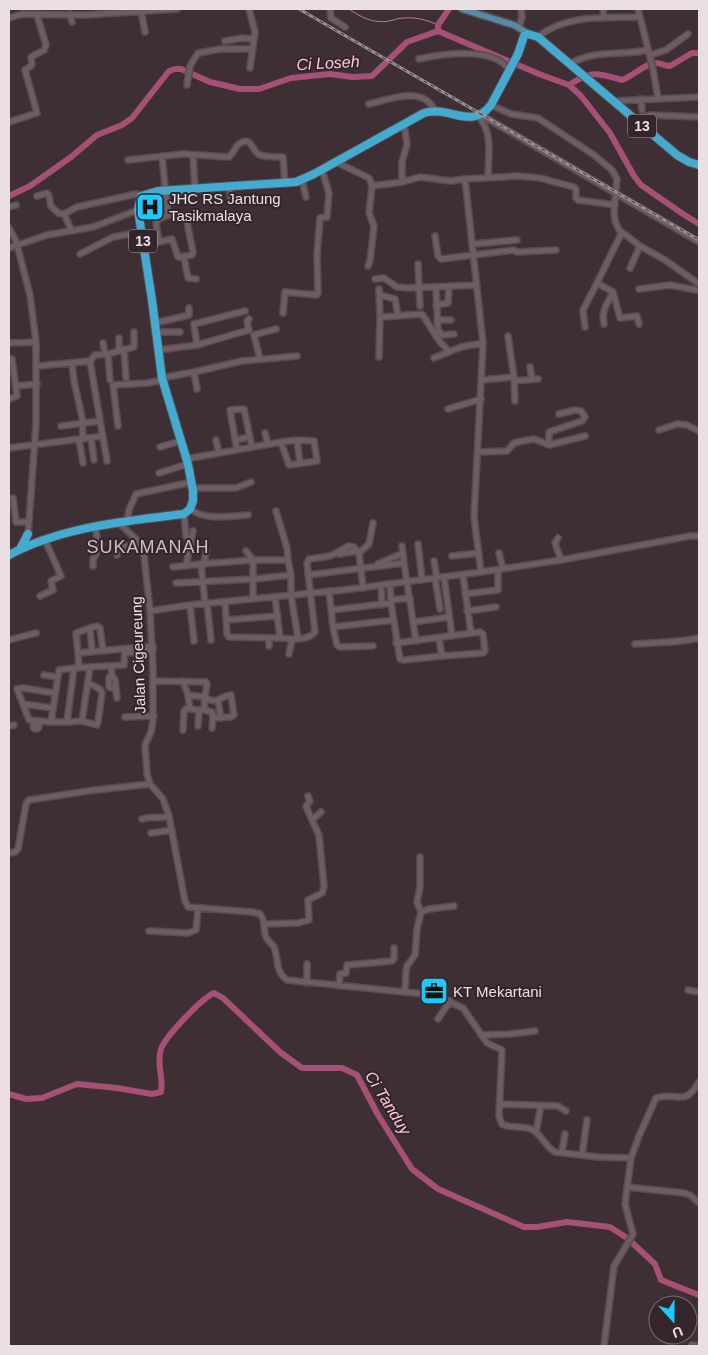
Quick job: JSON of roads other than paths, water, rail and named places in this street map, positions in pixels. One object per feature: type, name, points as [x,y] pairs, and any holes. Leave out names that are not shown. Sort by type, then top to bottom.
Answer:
[{"type":"highway","points":[[141,196],[166,190],[285,184],[302,180],[424,113],[435,110],[471,117],[479,116],[491,105],[527,36],[538,37]]},
{"type":"highway","name":"13","points":[[538,37],[680,158],[699,165]]},
{"type":"highway","name":"13","points":[[141,196],[138,210],[162,379],[187,461],[192,485],[193,501],[187,512]]},
{"type":"highway","points":[[9,555],[31,544],[95,527],[187,512]]},
{"type":"highway","points":[[29,529],[34,538],[44,540]]},
{"type":"highway","points":[[20,549],[29,529]]},
{"type":"main road","points":[[462,9],[479,11],[516,27],[527,36]]},
{"type":"street","points":[[17,15],[20,9]]},
{"type":"street","points":[[9,18],[17,15],[177,9]]},
{"type":"street","points":[[249,9],[254,28],[254,49],[250,68]]},
{"type":"street","points":[[330,9],[330,18],[345,27]]},
{"type":"street","points":[[516,27],[522,17],[521,9]]},
{"type":"street","points":[[603,9],[604,18]]},
{"type":"street","points":[[638,9],[654,69],[658,98]]},
{"type":"street","points":[[141,11],[145,32]]},
{"type":"street","points":[[70,14],[72,22]]},
{"type":"street","points":[[9,122],[38,113],[25,71],[32,65],[28,58],[44,50],[46,45],[37,15]]},
{"type":"street","points":[[538,37],[551,27],[559,24],[604,18],[640,17]]},
{"type":"street","points":[[570,64],[591,55],[664,51],[688,34]]},
{"type":"street","points":[[225,40],[254,39]]},
{"type":"street","points":[[187,85],[190,66],[196,54],[232,49],[254,49]]},
{"type":"street","points":[[419,59],[447,54],[474,54],[504,63],[510,69]]},
{"type":"street","points":[[369,104],[415,95],[430,101],[435,110]]},
{"type":"street","points":[[614,101],[699,97]]},
{"type":"street","points":[[641,99],[642,110]]},
{"type":"street","points":[[491,105],[511,114],[538,118],[594,155],[612,170],[616,176],[615,221],[622,232],[640,246],[665,260],[698,283],[698,293],[670,285],[640,289]]},
{"type":"street","points":[[636,120],[650,115],[699,117]]},
{"type":"street","points":[[479,116],[488,131],[488,177]]},
{"type":"street","points":[[479,116],[699,242]]},
{"type":"street","points":[[402,182],[402,162],[407,144],[404,123]]},
{"type":"street","points":[[128,160],[193,155],[229,157],[238,145],[250,143],[256,153],[272,157],[283,157],[285,184]]},
{"type":"street","points":[[193,155],[195,189]]},
{"type":"street","points":[[162,156],[168,215]]},
{"type":"street","points":[[336,162],[369,178],[372,186],[369,212],[374,226],[368,266]]},
{"type":"street","points":[[282,314],[286,292],[317,295],[318,293],[317,255],[320,218],[327,217],[329,195],[322,170]]},
{"type":"street","points":[[372,186],[402,182],[420,177],[452,181],[518,176],[540,178],[574,187],[578,200],[615,205]]},
{"type":"street","points":[[465,179],[483,342],[474,517],[481,572]]},
{"type":"street","points":[[302,180],[306,197]]},
{"type":"street","points":[[229,187],[231,200],[235,200]]},
{"type":"street","points":[[37,196],[47,193],[50,196],[51,206],[58,213],[64,214],[77,207],[136,194],[141,196]]},
{"type":"street","points":[[9,208],[16,205]]},
{"type":"street","points":[[9,248],[39,237],[106,223],[138,210]]},
{"type":"street","points":[[64,214],[72,231]]},
{"type":"street","points":[[143,243],[159,242],[172,239],[178,257],[193,254],[187,219],[181,215],[168,215],[159,219],[156,223],[159,242]]},
{"type":"street","points":[[9,228],[18,246],[31,300],[36,342],[37,384],[29,529],[31,544]]},
{"type":"street","points":[[80,254],[114,237],[142,232]]},
{"type":"street","points":[[585,326],[583,310],[622,232]]},
{"type":"street","points":[[435,236],[440,258],[474,256],[514,250],[518,252],[556,250]]},
{"type":"street","points":[[473,244],[517,240]]},
{"type":"street","points":[[630,268],[640,246]]},
{"type":"street","points":[[184,257],[188,278],[196,279]]},
{"type":"street","points":[[418,264],[420,306]]},
{"type":"street","points":[[375,279],[384,278],[397,287],[477,285]]},
{"type":"street","points":[[597,283],[613,292],[620,318],[637,316],[639,324]]},
{"type":"street","points":[[436,304],[448,303],[449,286]]},
{"type":"street","points":[[436,287],[438,330],[441,334],[454,334]]},
{"type":"street","points":[[379,357],[380,292],[395,299],[398,316]]},
{"type":"street","points":[[604,324],[603,310],[613,292]]},
{"type":"street","points":[[155,323],[189,315],[189,308]]},
{"type":"street","points":[[198,345],[194,324],[245,311]]},
{"type":"street","points":[[380,317],[422,314],[440,342],[449,351]]},
{"type":"street","points":[[158,350],[198,345],[249,330],[247,321],[249,319]]},
{"type":"street","points":[[437,320],[451,320]]},
{"type":"street","points":[[260,359],[254,335],[276,329]]},
{"type":"street","points":[[107,461],[90,361],[93,355],[135,346],[134,332]]},
{"type":"street","points":[[156,332],[180,332]]},
{"type":"street","points":[[508,336],[515,401]]},
{"type":"street","points":[[119,338],[126,378]]},
{"type":"street","points":[[9,343],[36,342]]},
{"type":"street","points":[[434,358],[449,351],[483,342]]},
{"type":"street","points":[[103,343],[110,380]]},
{"type":"street","points":[[118,426],[113,385],[148,383],[223,365],[297,356]]},
{"type":"street","points":[[9,358],[12,359],[17,397],[9,399]]},
{"type":"street","points":[[37,366],[90,361]]},
{"type":"street","points":[[72,363],[83,422],[81,439],[83,463]]},
{"type":"street","points":[[481,380],[535,379],[530,367]]},
{"type":"street","points":[[194,372],[198,389]]},
{"type":"street","points":[[16,386],[37,384]]},
{"type":"street","points":[[448,410],[481,399]]},
{"type":"street","points":[[237,450],[230,410],[243,409],[252,447]]},
{"type":"street","points":[[549,445],[549,432],[582,421],[585,417],[581,411],[577,410],[559,414]]},
{"type":"street","points":[[61,426],[100,421]]},
{"type":"street","points":[[659,430],[677,424],[687,425],[699,432]]},
{"type":"street","points":[[265,433],[268,444]]},
{"type":"street","points":[[9,448],[103,436]]},
{"type":"street","points":[[478,452],[507,450],[515,443],[533,440],[549,445],[585,436]]},
{"type":"street","points":[[235,440],[250,437]]},
{"type":"street","points":[[92,438],[94,460]]},
{"type":"street","points":[[216,440],[219,453]]},
{"type":"street","points":[[159,473],[187,461],[219,453],[268,444],[281,442],[297,440],[314,442],[317,461],[288,464],[281,442]]},
{"type":"street","points":[[297,440],[300,463]]},
{"type":"street","points":[[160,446],[180,441]]},
{"type":"street","points":[[127,522],[129,510],[136,494],[192,485],[236,488],[251,482]]},
{"type":"street","points":[[14,498],[16,522],[29,529]]},
{"type":"street","points":[[276,511],[287,548],[290,575],[295,638],[289,654]]},
{"type":"street","points":[[191,544],[186,536],[187,512],[207,515],[248,515]]},
{"type":"street","points":[[358,552],[369,544],[373,522]]},
{"type":"street","points":[[119,524],[140,544]]},
{"type":"street","points":[[94,566],[93,558],[97,554],[98,543],[95,527]]},
{"type":"street","points":[[186,566],[193,531]]},
{"type":"street","points":[[150,611],[206,603],[363,588],[462,575],[699,536]]},
{"type":"street","points":[[558,538],[555,542],[561,560]]},
{"type":"street","points":[[40,596],[53,590],[51,581],[62,576],[44,540]]},
{"type":"street","points":[[117,555],[116,548],[140,544]]},
{"type":"street","name":"Jalan Cigeureung","points":[[140,544],[145,559],[155,682],[154,716],[152,729],[145,748],[147,774],[150,784],[162,797],[169,816],[186,904],[188,907],[198,909]]},
{"type":"street","points":[[418,544],[422,579]]},
{"type":"street","points":[[224,602],[227,634],[229,637],[295,638],[311,636],[315,632],[307,562],[311,558],[332,555],[349,546],[354,547],[358,552],[363,588]]},
{"type":"street","points":[[402,546],[416,641]]},
{"type":"street","points":[[206,551],[203,564],[203,582],[211,640]]},
{"type":"street","points":[[246,551],[253,560],[253,599]]},
{"type":"street","points":[[371,566],[403,553]]},
{"type":"street","points":[[452,556],[479,553]]},
{"type":"street","points":[[465,594],[498,590],[501,569],[499,553]]},
{"type":"street","points":[[173,567],[253,560],[288,560]]},
{"type":"street","points":[[434,561],[440,609]]},
{"type":"street","points":[[308,575],[404,563]]},
{"type":"street","points":[[176,583],[290,575]]},
{"type":"street","points":[[462,575],[470,633]]},
{"type":"street","points":[[444,577],[452,636]]},
{"type":"street","points":[[390,584],[396,643],[401,660],[484,652],[483,633],[480,632],[396,643]]},
{"type":"street","points":[[381,585],[382,605]]},
{"type":"street","points":[[330,591],[333,627],[338,646],[373,646]]},
{"type":"street","points":[[275,596],[280,638]]},
{"type":"street","points":[[332,610],[382,605],[410,598]]},
{"type":"street","points":[[190,605],[194,641]]},
{"type":"street","points":[[468,611],[496,607]]},
{"type":"street","points":[[226,620],[278,616]]},
{"type":"street","points":[[414,622],[449,617]]},
{"type":"street","points":[[333,627],[394,620]]},
{"type":"street","points":[[67,722],[78,653],[76,633],[97,626],[100,628],[103,650]]},
{"type":"street","points":[[90,628],[92,652]]},
{"type":"street","points":[[9,640],[36,633]]},
{"type":"street","points":[[269,638],[269,646]]},
{"type":"street","points":[[439,638],[442,656]]},
{"type":"street","points":[[635,644],[662,641],[684,642],[699,638]]},
{"type":"street","points":[[78,653],[153,648]]},
{"type":"street","points":[[51,722],[59,670],[124,665],[125,651]]},
{"type":"street","points":[[110,666],[112,676],[115,678],[117,698]]},
{"type":"street","points":[[82,721],[90,667]]},
{"type":"street","points":[[44,675],[57,676]]},
{"type":"street","points":[[183,681],[190,708]]},
{"type":"street","points":[[155,682],[206,682],[205,697],[198,726]]},
{"type":"street","points":[[54,693],[18,688],[17,691],[28,719],[38,723],[82,721],[95,725],[98,722],[102,693],[101,690],[88,684]]},
{"type":"street","points":[[188,695],[218,701],[231,695],[234,715],[213,718]]},
{"type":"street","points":[[218,701],[221,718]]},
{"type":"street","points":[[23,704],[53,708]]},
{"type":"street","points":[[183,730],[184,711],[190,708],[211,711],[213,718],[212,728]]},
{"type":"street","points":[[125,716],[154,716]]},
{"type":"street","points":[[9,853],[18,850],[26,804],[29,800],[150,784]]},
{"type":"street","points":[[264,924],[298,924],[308,921],[310,916],[309,899],[323,892],[323,870],[319,834],[306,806],[310,802],[308,796]]},
{"type":"street","points":[[312,820],[321,812]]},
{"type":"street","points":[[142,819],[161,819],[169,816]]},
{"type":"street","points":[[152,833],[172,830]]},
{"type":"street","points":[[405,991],[406,969],[415,955],[417,929],[421,912],[417,902],[420,884],[420,857]]},
{"type":"street","points":[[421,912],[454,906]]},
{"type":"street","points":[[149,931],[188,932],[196,930],[198,909],[258,913],[263,917],[266,936],[274,948],[278,969],[282,977],[290,981],[430,994],[450,1001],[464,1010],[487,1043],[498,1047],[502,1052],[499,1116],[502,1124],[508,1127],[527,1128],[536,1132],[552,1150],[582,1155],[631,1158]]},
{"type":"street","points":[[339,986],[340,974],[346,973],[347,965],[392,962],[394,959],[394,948]]},
{"type":"street","points":[[307,964],[307,983]]},
{"type":"street","points":[[688,990],[699,992]]},
{"type":"street","points":[[438,1019],[450,1001]]},
{"type":"street","points":[[481,1035],[535,1031]]},
{"type":"street","points":[[604,1346],[614,1267],[630,1240],[633,1231],[626,1207],[631,1158],[656,1098],[688,1096],[699,1082]]},
{"type":"street","points":[[500,1104],[558,1106],[566,1111]]},
{"type":"street","points":[[536,1132],[540,1110]]},
{"type":"street","points":[[582,1155],[587,1120]]},
{"type":"street","points":[[562,1152],[565,1134]]},
{"type":"street","points":[[627,1187],[684,1193],[690,1195],[699,1203]]},
{"type":"waterway","points":[[349,9],[373,21],[383,22],[413,18],[426,20],[438,25]]},
{"type":"waterway","points":[[438,31],[438,25],[449,9]]},
{"type":"waterway","name":"Ci Loseh","points":[[9,196],[30,186],[71,157],[97,135],[122,125],[132,118],[169,71],[181,69],[210,82],[240,89],[259,89],[291,78],[330,74],[352,77],[372,76],[407,42],[438,31],[569,85],[581,96],[610,133],[641,185],[699,224]]},
{"type":"waterway","points":[[569,85],[584,77],[595,74],[622,80],[650,64],[658,63],[670,66],[692,53],[699,53]]},
{"type":"waterway","name":"Ci Tanduy","points":[[9,1094],[26,1099],[42,1098],[77,1084],[152,1094],[161,1092],[162,1082],[159,1060],[164,1043],[176,1027],[208,996],[214,993],[223,998],[280,1052],[302,1068],[342,1068],[357,1075],[378,1115],[412,1169],[438,1189],[524,1227],[537,1227],[567,1222],[610,1227],[627,1238],[655,1264],[661,1280],[699,1295]]},
{"type":"railway","points":[[299,9],[699,240]]},
{"type":"place","name":"JHC RS Jantung Tasikmalaya","points":[[150,207]]},
{"type":"place","name":"KT Mekartani","points":[[434,991]]},
{"type":"district","name":"SUKAMANAH","points":[[148,547]]}]
